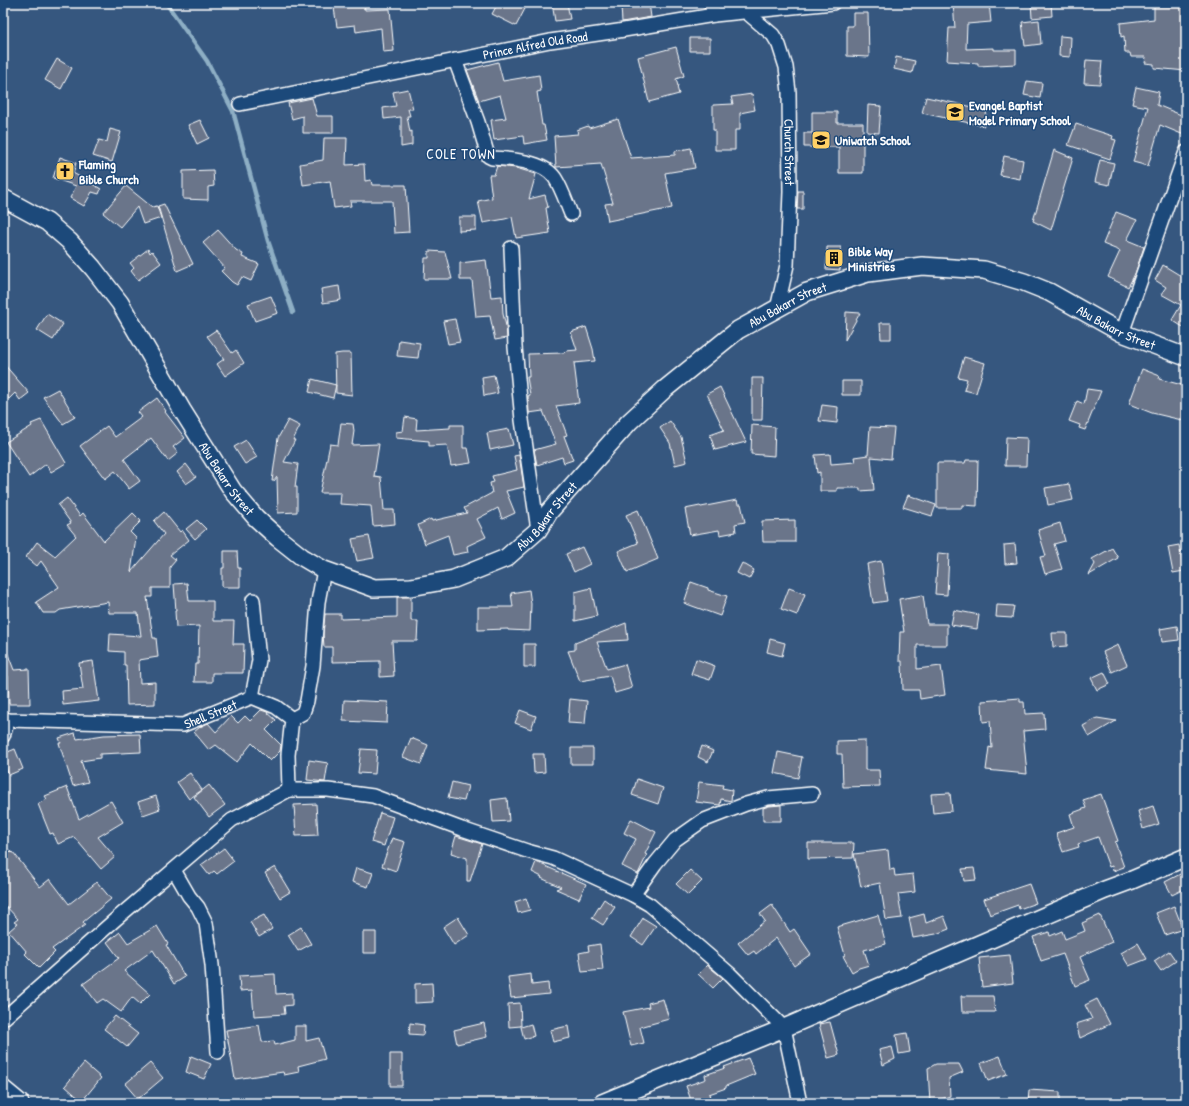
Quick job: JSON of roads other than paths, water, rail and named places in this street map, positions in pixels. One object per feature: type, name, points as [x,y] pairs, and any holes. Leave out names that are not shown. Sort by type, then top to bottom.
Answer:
[{"type":"street","name":"Prince Alfred Old Road","points":[[240,104],[550,41],[618,31],[712,9],[745,11],[833,3]]},
{"type":"street","name":"Church Street","points":[[745,11],[773,35],[779,45],[787,73],[789,206],[787,265],[777,309]]},
{"type":"street","points":[[455,60],[478,122],[488,156],[492,158],[520,160],[543,168],[554,177],[571,214]]},
{"type":"street","points":[[1122,333],[1186,152]]},
{"type":"street","name":"Abu Bakarr Street","points":[[3,198],[47,222],[69,241],[93,268],[120,303],[182,410],[233,491],[256,518],[302,557],[324,570],[374,588],[411,587],[447,581],[506,558],[538,530],[549,512],[629,422],[664,389],[738,330],[807,292],[868,273],[922,266],[984,270],[1049,292],[1122,333],[1186,357]]},
{"type":"street","points":[[511,248],[515,348],[522,420],[538,530]]},
{"type":"street","points":[[289,790],[288,755],[292,719],[303,712],[308,701],[313,666],[318,602],[324,570]]},
{"type":"street","points":[[252,697],[259,660],[253,600]]},
{"type":"street","name":"Shell Street","points":[[5,719],[183,725],[252,697],[276,707],[292,719]]},
{"type":"street","points":[[3,736],[5,719]]},
{"type":"street","points":[[3,1019],[232,820],[289,790],[328,790],[373,796],[462,829],[527,851],[553,858],[633,895],[650,905],[730,974],[784,1028],[800,1103]]},
{"type":"street","points":[[633,895],[655,864],[675,840],[702,821],[746,804],[768,798],[812,794]]},
{"type":"street","points":[[602,1103],[784,1028],[1104,890],[1186,858]]},
{"type":"street","points":[[174,870],[189,896],[198,907],[206,923],[212,965],[218,1052]]},
{"type":"street","points":[[3,1089],[20,1103]]},
{"type":"waterway","points":[[166,3],[207,61],[233,111],[268,241],[293,312]]},
{"type":"place","name":"Evangel Baptist Model Primary School","points":[[955,112]]},
{"type":"place","name":"Uniwatch School","points":[[821,140]]},
{"type":"place","name":"Flaming Bible Church","points":[[65,171]]},
{"type":"place","name":"Bible Way Ministries","points":[[834,258]]},
{"type":"district","name":"COLE TOWN","points":[[461,153]]}]
